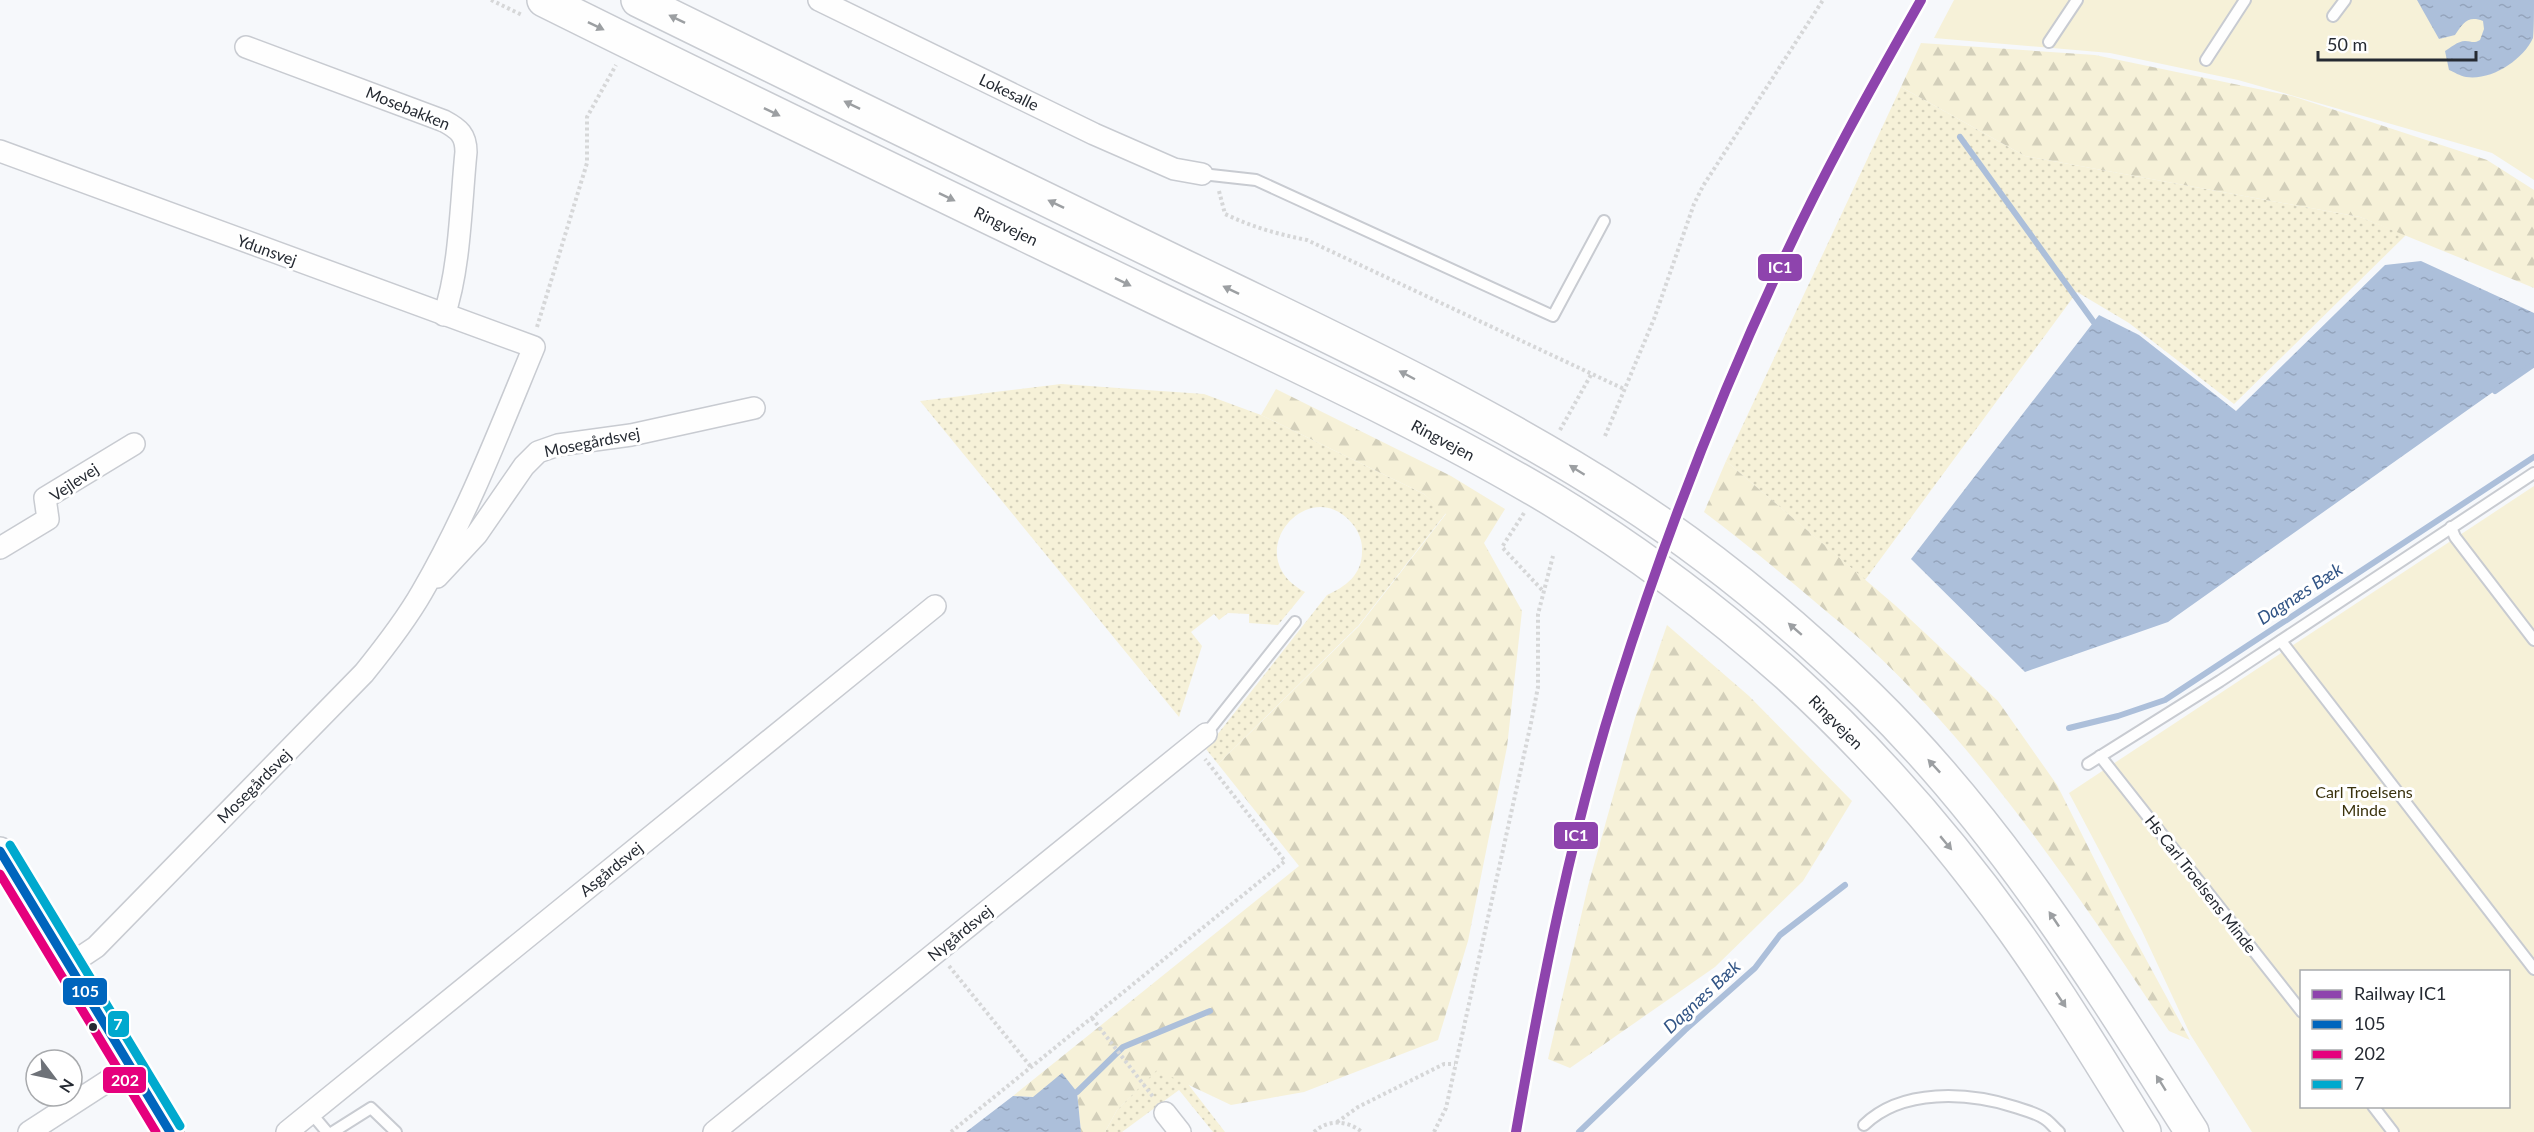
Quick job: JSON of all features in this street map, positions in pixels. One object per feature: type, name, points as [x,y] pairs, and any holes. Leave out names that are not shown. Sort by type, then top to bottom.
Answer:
[{"type":"main road","name":"Ringvejen","points":[[544,0],[1378,406],[1554,501],[1694,597],[1787,674],[1861,746],[1928,821],[2013,930],[2086,1038],[2144,1132]]},
{"type":"main road","points":[[638,0],[1393,368],[1527,440],[1627,501],[1708,559],[1801,634],[1871,700],[1947,779],[2038,896],[2103,990],[2192,1132]]},
{"type":"street","name":"Lokesalle","points":[[819,0],[1094,134],[1174,169],[1208,175]]},
{"type":"street","name":"Mosebakken","points":[[246,47],[444,121],[459,129],[466,142],[466,152],[453,274],[444,315]]},
{"type":"street","name":"Ydunsvej","points":[[0,151],[532,346]]},
{"type":"street","name":"Mosegårdsvej","points":[[422,592],[485,462],[532,346]]},
{"type":"street","name":"Mosegårdsvej","points":[[69,964],[96,947],[364,674],[422,592],[477,534],[524,466],[538,452],[558,446],[632,435],[754,408]]},
{"type":"street","name":"Vejlevej","points":[[0,548],[48,519],[45,498],[134,444]]},
{"type":"street","name":"Asgårdsvej","points":[[287,1132],[935,606]]},
{"type":"street","name":"Nygårdsvej","points":[[714,1132],[1199,739]]},
{"type":"street","points":[[0,851],[170,1132]]},
{"type":"street","points":[[28,1132],[131,1066]]},
{"type":"street","points":[[1165,1113],[1180,1132]]},
{"type":"lane","points":[[2049,42],[2078,0]]},
{"type":"lane","points":[[2206,60],[2245,0]]},
{"type":"lane","points":[[2333,16],[2345,0]]},
{"type":"lane","points":[[1208,175],[1256,180],[1553,316],[1604,221]]},
{"type":"lane","points":[[2088,764],[2534,473]]},
{"type":"lane","points":[[2451,527],[2455,537],[2534,640]]},
{"type":"lane","points":[[1199,739],[1295,622]]},
{"type":"lane","points":[[2281,640],[2534,969]]},
{"type":"lane","name":"Hs Carl Troelsens Minde","points":[[2100,756],[2300,1011]]},
{"type":"lane","points":[[1864,1125],[1875,1114],[1895,1105],[1925,1098],[1955,1096],[1991,1100],[2022,1109],[2045,1119],[2059,1132]]},
{"type":"lane","points":[[333,1132],[370,1108],[396,1132]]},
{"type":"lane","points":[[2374,1108],[2393,1132]]},
{"type":"lane","points":[[310,1113],[327,1132]]},
{"type":"path","points":[[1605,436],[1654,319],[1694,204],[1703,186],[1823,0]]},
{"type":"path","points":[[532,346],[587,163],[587,117],[618,62]]},
{"type":"path","points":[[1208,175],[1225,214],[1249,226],[1306,240],[1624,388]]},
{"type":"path","points":[[1558,432],[1592,373]]},
{"type":"path","points":[[1525,511],[1502,547],[1544,591]]},
{"type":"path","points":[[1434,1132],[1446,1108],[1536,696],[1538,614],[1553,556]]},
{"type":"path","points":[[951,1132],[1285,861],[1199,739]]},
{"type":"path","points":[[937,951],[1031,1067]]},
{"type":"path","points":[[1092,1018],[1165,1113]]},
{"type":"path","points":[[1337,1122],[1358,1107],[1444,1064],[1455,1064]]},
{"type":"path","points":[[1314,1132],[1326,1124],[1337,1122],[1347,1124],[1362,1132]]},
{"type":"green space","points":[[1954,0],[2534,0],[2534,180],[2492,153],[2238,80],[2110,53],[1934,38]]},
{"type":"green space","points":[[1921,43],[2095,55],[2292,96],[2487,160],[2534,190],[2534,288],[2360,217],[2025,156],[1901,87]]},
{"type":"green space","points":[[1901,87],[2025,156],[2360,217],[2406,235],[2234,404],[2129,323],[2077,292],[1865,580],[1726,461]]},
{"type":"green space","points":[[1061,384],[1204,394],[1261,415],[1424,494],[1446,513],[1359,625],[1218,764],[1206,749],[1327,595],[1346,584],[1356,574],[1362,552],[1359,534],[1348,519],[1331,509],[1313,508],[1298,514],[1285,527],[1278,542],[1278,560],[1286,577],[1305,592],[1278,625],[1249,623],[1249,614],[1228,613],[1219,620],[1214,614],[1191,632],[1202,646],[1179,717],[920,401]]},
{"type":"green space","points":[[1276,389],[1451,476],[1505,509],[1484,543],[1522,611],[1507,747],[1468,941],[1438,1040],[1304,1092],[1231,1105],[1157,1070],[1117,1110],[1105,1132],[1081,1132],[1077,1092],[1033,1097],[1013,1096],[1299,866],[1218,764],[1359,626],[1446,514],[1424,494],[1261,415]]},
{"type":"green space","points":[[1726,461],[1896,606],[1998,701],[2057,785],[2129,928],[2190,1040],[2169,1031],[2102,931],[2031,832],[1956,738],[1915,693],[1860,638],[1704,512]]},
{"type":"green space","name":"Carl Troelsens Minde","points":[[2534,486],[2534,1132],[2252,1132],[2190,1034],[2142,931],[2069,793]]},
{"type":"green space","points":[[1667,625],[1749,696],[1852,801],[1803,881],[1715,967],[1570,1068],[1548,1059],[1588,886],[1635,718]]},
{"type":"green space","points":[[1157,1069],[1188,1084],[1225,1132],[1213,1132],[1179,1090],[1122,1132],[1105,1132],[1117,1110]]},
{"type":"water","points":[[2417,0],[2534,0],[2533,38],[2522,54],[2496,72],[2486,76],[2462,76],[2449,70],[2445,51],[2460,42],[2480,40],[2484,29],[2483,21],[2469,20],[2455,35],[2439,39]]},
{"type":"water","points":[[2421,261],[2534,313],[2534,363],[2168,622],[2025,672],[1911,559],[2099,315],[2139,335],[2236,411],[2385,265]]},
{"type":"water","points":[[1062,1073],[1077,1092],[1081,1132],[966,1132],[1013,1096],[1033,1097]]},
{"type":"waterway","points":[[1960,137],[2098,328]]},
{"type":"waterway","points":[[2495,391],[2534,364]]},
{"type":"waterway","name":"Dagnæs Bæk","points":[[2069,728],[2118,716],[2165,700],[2534,457]]},
{"type":"waterway","name":"Dagnæs Bæk","points":[[1579,1132],[1685,1030],[1755,968],[1780,935],[1845,885]]},
{"type":"waterway","points":[[1077,1092],[1123,1047],[1210,1011]]},
{"type":"rail line","name":"IC1","points":[[1516,1132],[1547,964],[1585,797],[1652,581],[1733,372],[1779,269],[1829,167],[1921,0]]},
{"type":"transit line","name":"7","points":[[10,845],[180,1126]]},
{"type":"transit line","name":"105","points":[[0,851],[170,1132]]},
{"type":"transit line","name":"202","points":[[0,874],[156,1132]]}]
